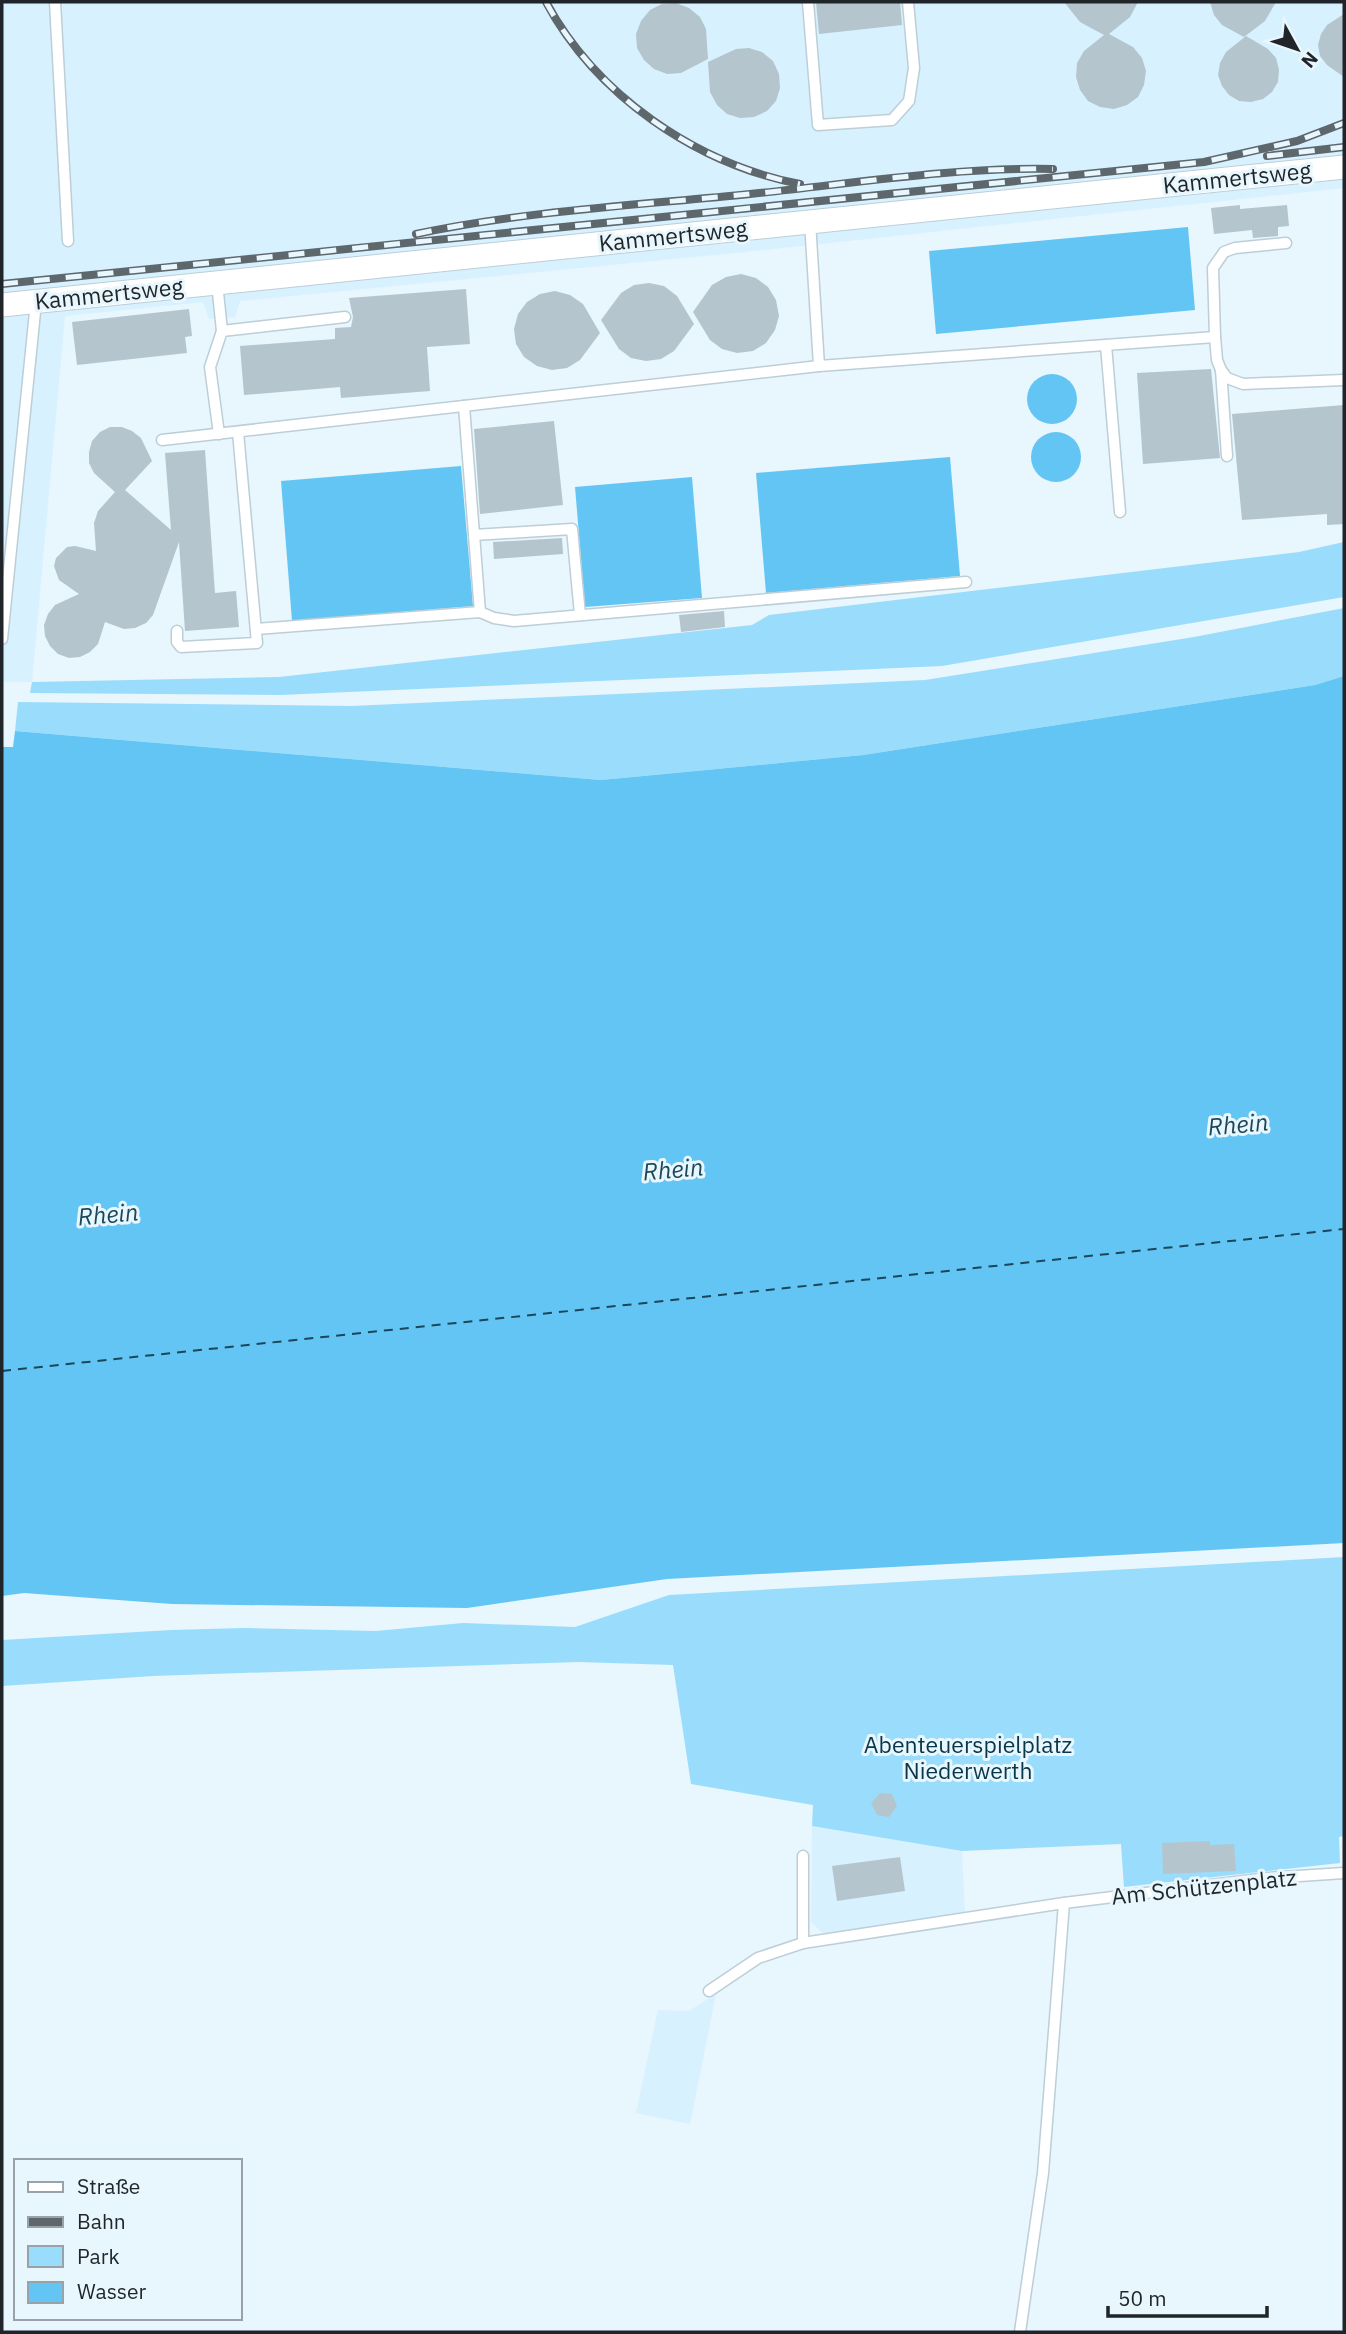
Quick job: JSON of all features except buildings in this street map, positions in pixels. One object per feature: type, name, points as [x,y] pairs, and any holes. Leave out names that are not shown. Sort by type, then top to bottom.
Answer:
[{"type":"street","name":"Kammertsweg","points":[[2,305],[1344,167]]},
{"type":"lane","points":[[55,2],[68,241]]},
{"type":"lane","points":[[808,2],[818,125],[892,120],[909,101],[914,68],[908,2]]},
{"type":"lane","points":[[810,222],[819,366]]},
{"type":"lane","points":[[1286,243],[1235,248],[1224,252],[1213,268],[1215,337],[1217,360],[1221,370],[1227,378],[1243,384],[1344,380]]},
{"type":"lane","points":[[217,283],[222,331],[210,367],[219,434]]},
{"type":"lane","points":[[2,639],[36,302]]},
{"type":"lane","points":[[222,331],[345,317]]},
{"type":"lane","points":[[162,440],[819,366],[1215,337]]},
{"type":"lane","points":[[1106,345],[1120,512]]},
{"type":"lane","points":[[1221,370],[1227,456]]},
{"type":"lane","points":[[464,406],[480,612]]},
{"type":"lane","points":[[177,631],[177,642],[181,647],[257,643],[238,432]]},
{"type":"lane","points":[[474,535],[572,529],[580,615]]},
{"type":"lane","points":[[256,629],[480,612],[494,618],[514,621],[966,582]]},
{"type":"lane","points":[[803,1856],[803,1943]]},
{"type":"lane","name":"Am Schützenplatz","points":[[709,1991],[758,1958],[803,1943],[1064,1903],[1268,1878],[1344,1872]]},
{"type":"lane","points":[[1020,2332],[1043,2173],[1064,1903]]},
{"type":"shaded area","points":[[2,2],[1344,2],[1344,188],[745,252],[240,301],[235,317],[209,319],[203,302],[65,316],[32,682],[2,682]]},
{"type":"shaded area","points":[[812,1826],[962,1851],[965,1913],[824,1934],[811,1922]]},
{"type":"shaded area","points":[[716,1994],[690,2124],[636,2113],[658,2010],[689,2011]]},
{"type":"green space","points":[[1344,542],[1344,597],[942,666],[280,695],[30,693],[32,682],[279,677],[752,625],[769,615],[1299,552]]},
{"type":"green space","points":[[1344,608],[1344,676],[1315,685],[863,755],[601,780],[15,731],[18,702],[352,706],[925,680],[1194,637]]},
{"type":"green space","name":"Abenteuerspielplatz Niederwerth","points":[[1344,1557],[1344,1836],[1339,1837],[1340,1863],[1124,1887],[1121,1844],[962,1851],[812,1826],[813,1805],[691,1784],[673,1665],[579,1662],[153,1676],[2,1686],[2,1640],[244,1628],[376,1631],[463,1623],[575,1627],[669,1595]]},
{"type":"water","points":[[1188,227],[1195,310],[936,334],[929,251]]},
{"type":"water","points":[[1052,374],[1070,381],[1077,399],[1070,417],[1052,424],[1034,417],[1027,399],[1034,381]]},
{"type":"water","points":[[1056,432],[1074,439],[1081,457],[1074,475],[1056,482],[1038,475],[1031,457],[1038,439]]},
{"type":"water","points":[[950,457],[960,576],[766,593],[756,473]]},
{"type":"water","points":[[461,466],[473,606],[292,621],[281,481]]},
{"type":"water","points":[[692,477],[702,598],[585,607],[575,487]]},
{"type":"water","name":"Rhein","points":[[1344,676],[1344,1543],[667,1579],[467,1608],[172,1604],[24,1593],[2,1596],[2,747],[13,747],[15,731],[601,780],[863,755],[1315,685]]},
{"type":"ferry route","points":[[2,1371],[1344,1229]]},
{"type":"railway","points":[[546,2],[567,36],[592,67],[621,95],[653,120],[687,142],[723,160],[800,184]]},
{"type":"railway","points":[[2,284],[1204,162],[1297,141],[1344,123]]},
{"type":"railway","points":[[1267,156],[1344,147]]},
{"type":"railway","points":[[416,234],[498,220],[582,210],[939,173],[1053,169]]}]
